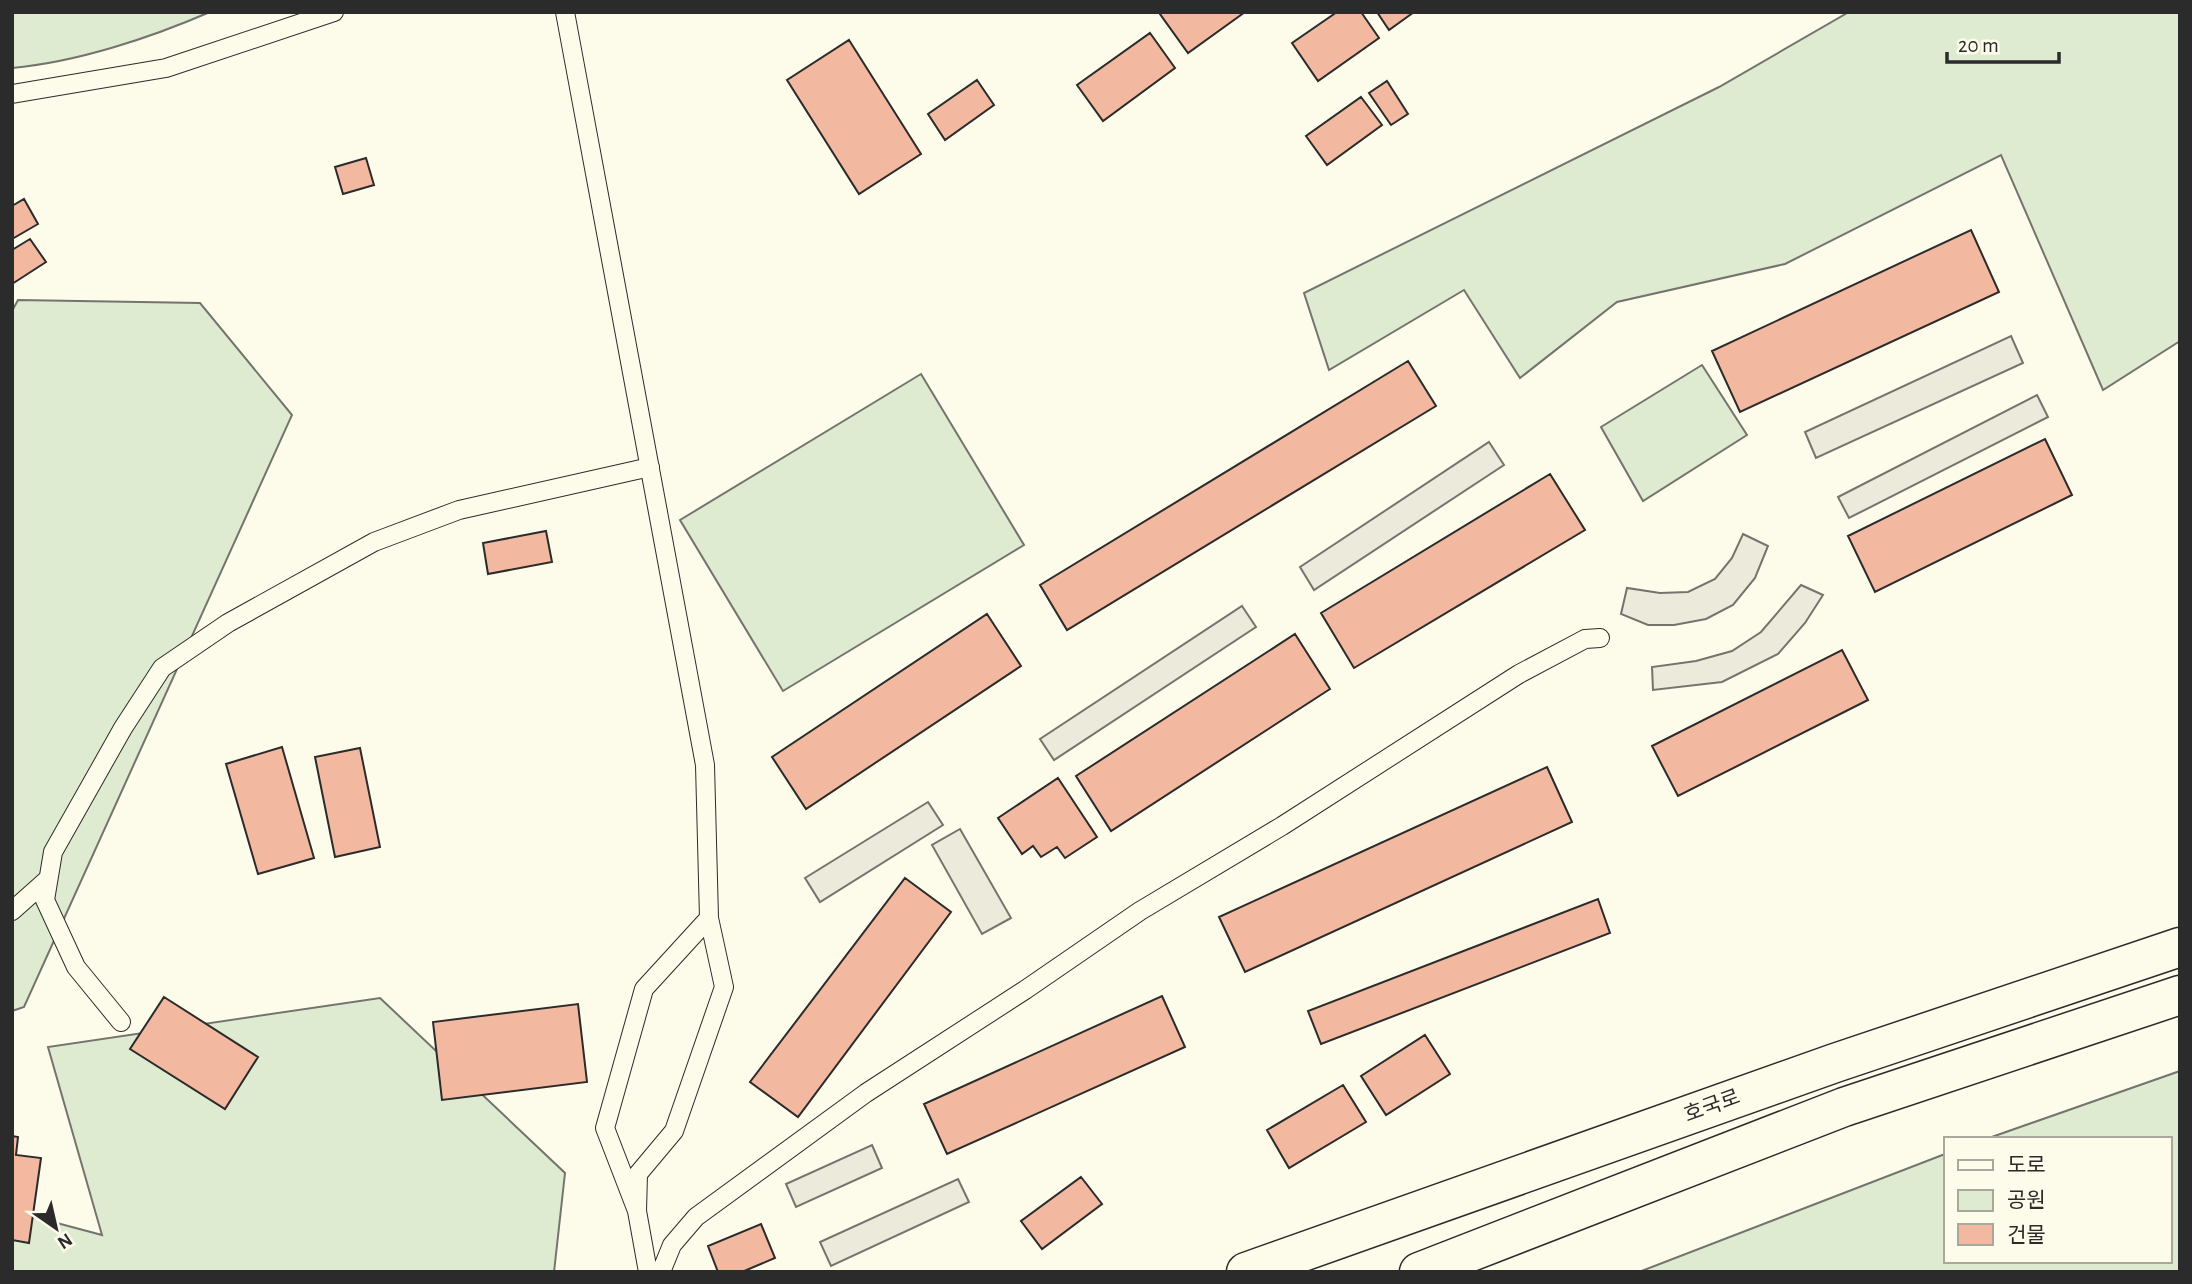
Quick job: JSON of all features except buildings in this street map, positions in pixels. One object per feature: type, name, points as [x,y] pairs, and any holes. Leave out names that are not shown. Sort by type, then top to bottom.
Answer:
[{"type":"main road","name":"호국로","points":[[1246,1272],[1835,1063],[2180,947]]},
{"type":"main road","points":[[1419,1272],[1844,1107],[2180,995]]},
{"type":"lane","points":[[12,94],[166,68],[334,12]]},
{"type":"lane","points":[[565,12],[705,765],[709,918],[724,987],[674,1131],[638,1174],[637,1211]]},
{"type":"lane","points":[[121,1022],[76,967],[45,900],[53,852],[82,797],[162,668],[228,623],[374,542],[458,510],[650,467]]},
{"type":"lane","points":[[661,1272],[672,1245],[696,1217],[866,1093],[1025,990],[1140,911],[1282,826],[1519,674],[1584,639],[1600,638]]},
{"type":"lane","points":[[12,911],[48,879]]},
{"type":"lane","points":[[648,1272],[637,1211],[605,1128],[644,989],[709,918]]},
{"type":"green space","points":[[12,12],[210,12],[113,48],[12,68]]},
{"type":"green space","points":[[1849,12],[2180,12],[2180,341],[2103,390],[2001,155],[1785,264],[1617,302],[1520,378],[1464,290],[1329,370],[1304,293],[1719,87]]},
{"type":"green space","points":[[18,300],[200,303],[292,415],[24,1007],[12,1011],[12,311]]},
{"type":"green space","points":[[1702,365],[1747,435],[1643,501],[1601,427]]},
{"type":"green space","points":[[921,374],[1024,545],[783,691],[680,520]]},
{"type":"green space","points":[[380,998],[565,1173],[554,1272],[12,1272],[12,1211],[102,1235],[48,1047]]},
{"type":"green space","points":[[2180,1071],[2180,1272],[1639,1272],[1944,1154],[1944,1263],[2171,1263],[2171,1137],[1992,1137]]},
{"type":"shaded area","points":[[2011,336],[2023,363],[1816,458],[1805,432]]},
{"type":"shaded area","points":[[2037,395],[2048,417],[1849,518],[1838,497]]},
{"type":"shaded area","points":[[1489,442],[1504,465],[1314,590],[1300,567]]},
{"type":"shaded area","points":[[1743,534],[1768,546],[1755,578],[1733,605],[1706,619],[1674,625],[1648,625],[1621,614],[1627,588],[1660,593],[1688,592],[1715,579],[1732,558]]},
{"type":"shaded area","points":[[1801,585],[1823,595],[1805,623],[1778,654],[1722,682],[1653,690],[1652,667],[1696,661],[1732,651],[1761,632]]},
{"type":"shaded area","points":[[1242,606],[1256,627],[1054,760],[1040,739]]},
{"type":"shaded area","points":[[928,802],[943,825],[820,902],[805,878]]},
{"type":"shaded area","points":[[960,829],[1011,918],[982,934],[932,845]]},
{"type":"shaded area","points":[[872,1145],[882,1168],[796,1207],[786,1184]]},
{"type":"shaded area","points":[[958,1179],[969,1202],[831,1266],[820,1242]]}]
